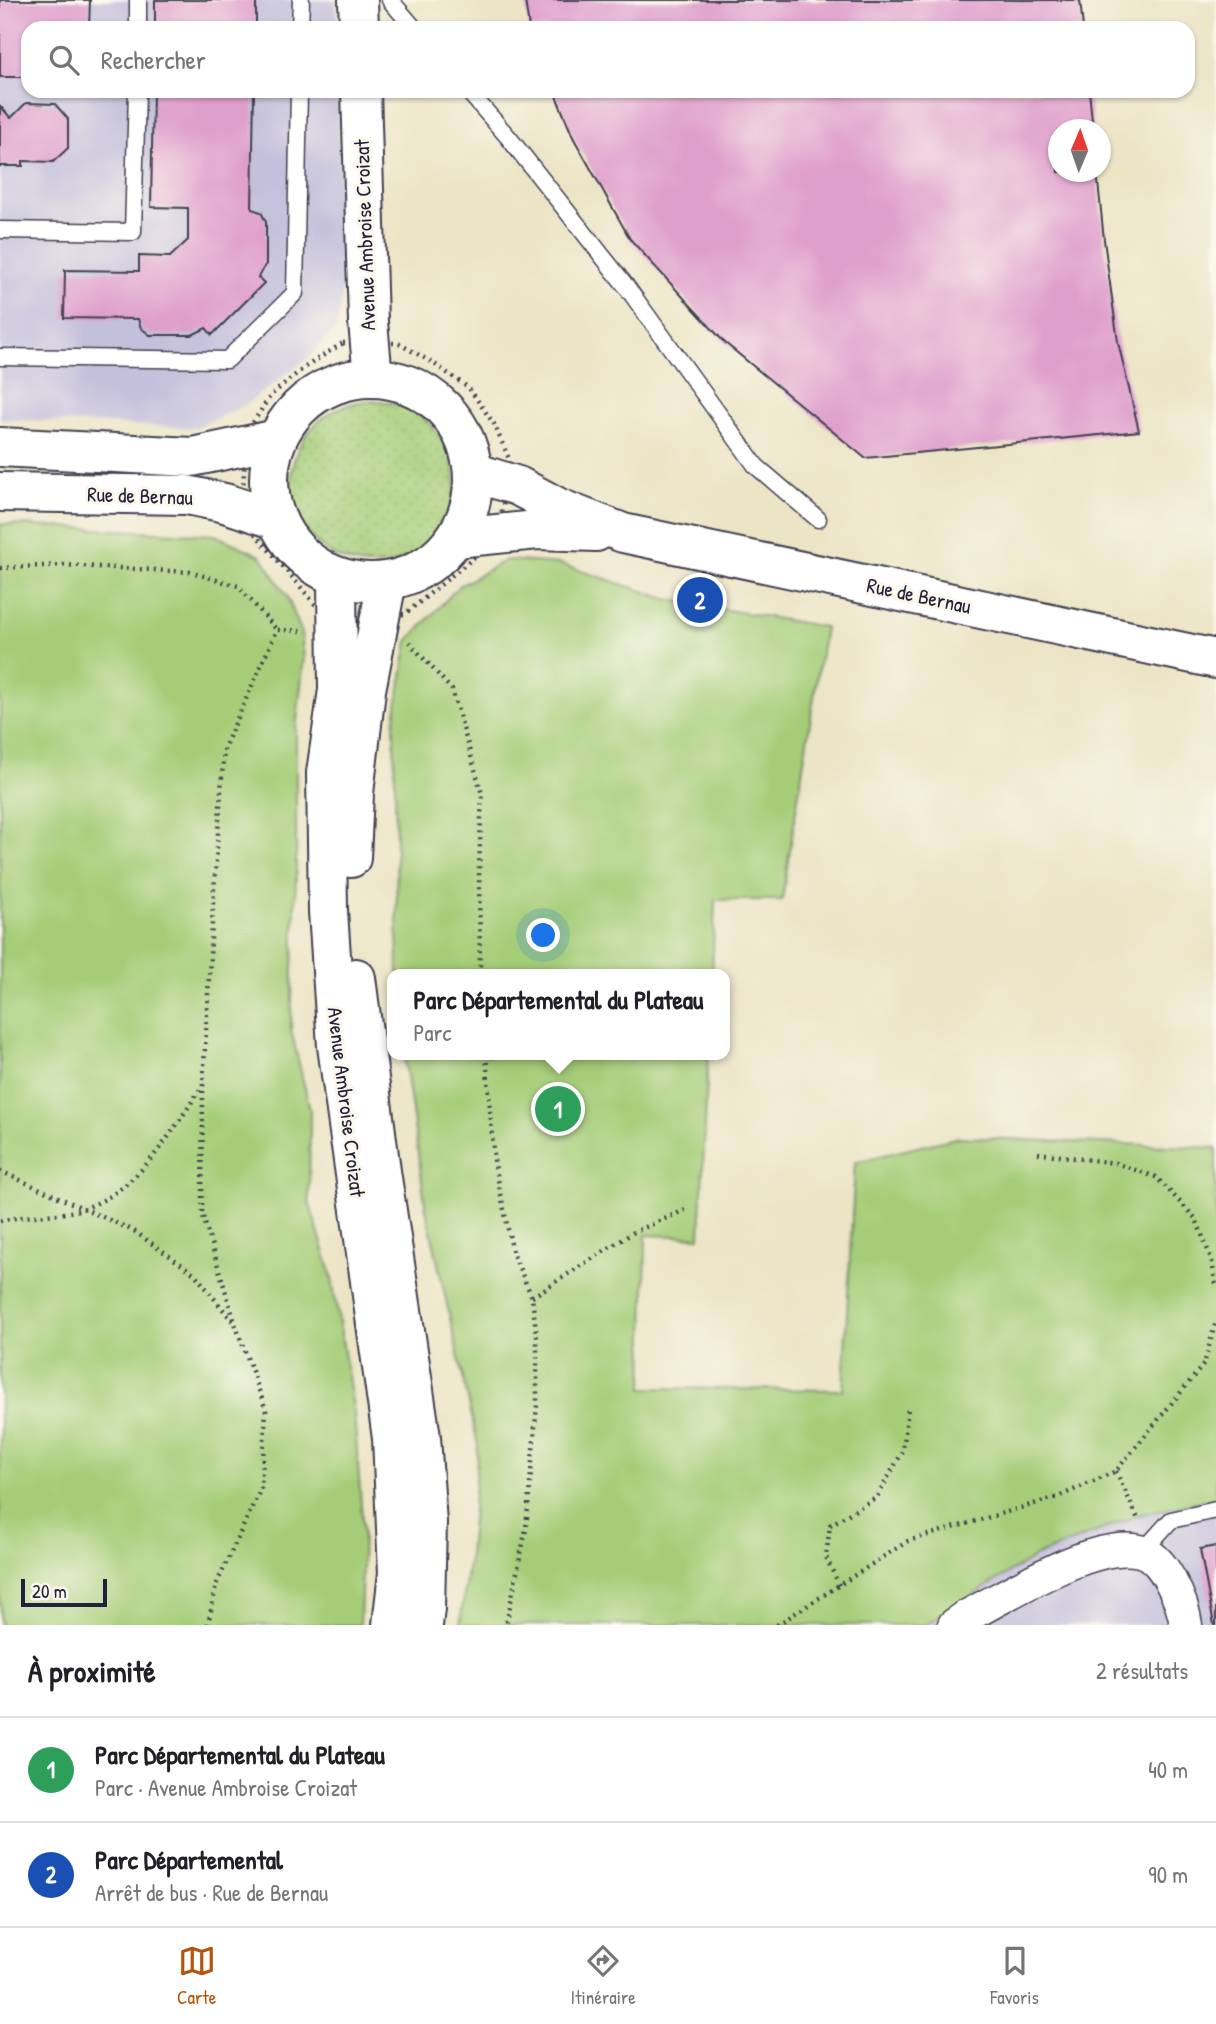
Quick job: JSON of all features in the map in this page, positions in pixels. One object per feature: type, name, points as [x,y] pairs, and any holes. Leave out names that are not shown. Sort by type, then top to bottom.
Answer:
[{"type":"street","points":[[358,0],[359,21]]},
{"type":"street","name":"Avenue Ambroise Croizat","points":[[361,98],[371,360]]},
{"type":"street","points":[[371,360],[402,383],[429,396],[452,417],[490,477],[470,506],[475,536],[414,573],[392,613],[362,582],[328,607],[312,564],[260,515],[270,494],[270,466],[261,443],[316,394],[343,382],[371,360]]},
{"type":"street","name":"Rue de Bernau","points":[[0,447],[192,457],[261,443]]},
{"type":"street","name":"Rue de Bernau","points":[[490,477],[518,486],[559,508],[623,533],[1216,659]]},
{"type":"street","name":"Rue de Bernau","points":[[0,492],[187,495],[260,515]]},
{"type":"street","name":"Rue de Bernau","points":[[475,536],[538,530],[623,533]]},
{"type":"street","name":"Avenue Ambroise Croizat","points":[[328,607],[338,690],[326,773],[328,911],[337,1046],[392,1438],[398,1573],[392,1625]]},
{"type":"street","name":"Avenue Ambroise Croizat","points":[[392,613],[366,690],[354,793],[351,875],[354,961],[381,1171],[421,1437],[426,1523],[423,1625]]},
{"type":"street","points":[[954,1625],[1071,1563],[1111,1549],[1143,1551],[1166,1572],[1184,1610],[1186,1625]]},
{"type":"lane","points":[[138,0],[138,21]]},
{"type":"lane","points":[[300,21],[301,0]]},
{"type":"lane","points":[[390,0],[408,21]]},
{"type":"lane","points":[[0,230],[134,232],[136,98]]},
{"type":"lane","points":[[0,356],[227,360],[295,293],[299,98]]},
{"type":"lane","points":[[474,98],[626,286],[756,466],[818,519]]},
{"type":"lane","points":[[1143,1551],[1171,1520],[1216,1510]]},
{"type":"path","points":[[398,342],[469,388],[494,424],[510,461],[490,477],[503,508],[475,536],[488,546],[405,614],[315,604],[246,523],[260,515],[261,443],[246,433],[271,395],[305,367],[342,343],[371,360],[398,342]]},
{"type":"path","points":[[0,568],[63,565],[190,572],[238,586],[277,630]]},
{"type":"path","points":[[208,1625],[216,1585],[261,1488],[266,1410],[236,1326],[202,1213],[203,1085],[224,748],[277,630],[328,607]]},
{"type":"path","points":[[392,613],[452,691],[482,794],[479,868],[480,969]]},
{"type":"path","points":[[486,1060],[494,1160],[513,1254],[532,1297],[537,1338],[537,1405],[526,1529],[506,1625]]},
{"type":"path","points":[[0,1221],[85,1209],[119,1190],[159,1151],[203,1085]]},
{"type":"path","points":[[1038,1153],[1115,1163],[1156,1177],[1196,1219],[1212,1261],[1216,1286]]},
{"type":"path","points":[[0,1171],[134,1231],[195,1274],[236,1326]]},
{"type":"path","points":[[532,1297],[634,1232],[685,1210]]},
{"type":"path","points":[[777,1625],[908,1541],[1058,1497],[1115,1471],[1204,1364],[1216,1321]]},
{"type":"path","points":[[839,1585],[826,1557],[830,1525],[877,1497],[903,1451],[908,1408]]},
{"type":"path","points":[[1115,1471],[1138,1515],[1143,1551]]},
{"type":"shaded area","points":[[0,0],[336,0],[337,21],[21,21],[21,98],[338,98],[342,298],[336,328],[308,358],[245,405],[195,428],[0,419]]},
{"type":"shaded area","points":[[1216,1498],[1216,1625],[925,1625],[1034,1557],[1138,1515]]},
{"type":"green space","points":[[373,401],[404,407],[431,425],[449,452],[455,483],[449,514],[431,541],[404,559],[373,565],[342,559],[315,541],[297,514],[291,483],[297,452],[315,425],[342,407]]},
{"type":"green space","points":[[0,524],[215,535],[261,556],[287,596],[301,631],[304,658],[296,729],[296,875],[291,1030],[310,1110],[309,1202],[331,1273],[354,1413],[363,1531],[360,1625],[0,1625]]},
{"type":"green space","points":[[506,560],[560,564],[670,600],[825,627],[782,900],[715,900],[712,969],[398,969],[394,724],[408,641],[459,586]]},
{"type":"green space","points":[[405,1060],[708,1060],[700,1237],[646,1235],[643,1388],[843,1390],[855,1162],[959,1137],[1216,1148],[1216,1498],[1138,1515],[1034,1557],[925,1625],[460,1625],[478,1445],[426,1209]]},
{"type":"building","points":[[0,0],[90,0],[89,21],[21,21],[21,77],[0,77]]},
{"type":"building","points":[[155,0],[256,0],[256,21],[155,21]]},
{"type":"building","points":[[525,0],[1080,0],[1082,21],[528,21]]},
{"type":"building","points":[[153,98],[254,98],[252,209],[261,212],[266,222],[266,264],[258,277],[264,283],[212,335],[206,328],[192,335],[150,335],[141,328],[138,319],[64,318],[65,270],[139,271],[139,256],[170,257],[188,240],[188,208],[151,207]]},
{"type":"building","points":[[557,98],[1090,98],[1092,119],[1048,119],[1048,182],[1098,182],[1118,342],[1139,431],[865,458],[724,342],[630,239],[573,137]]},
{"type":"building","points":[[26,103],[55,104],[68,119],[68,148],[53,162],[23,161],[23,166],[0,166],[0,106],[11,118]]},
{"type":"building","points":[[1216,1546],[1216,1625],[1214,1625],[1200,1549]]},
{"type":"place","name":"Parc Départemental","points":[[700,600]]},
{"type":"place","name":"Parc Départemental du Plateau","points":[[558,1109]]}]
